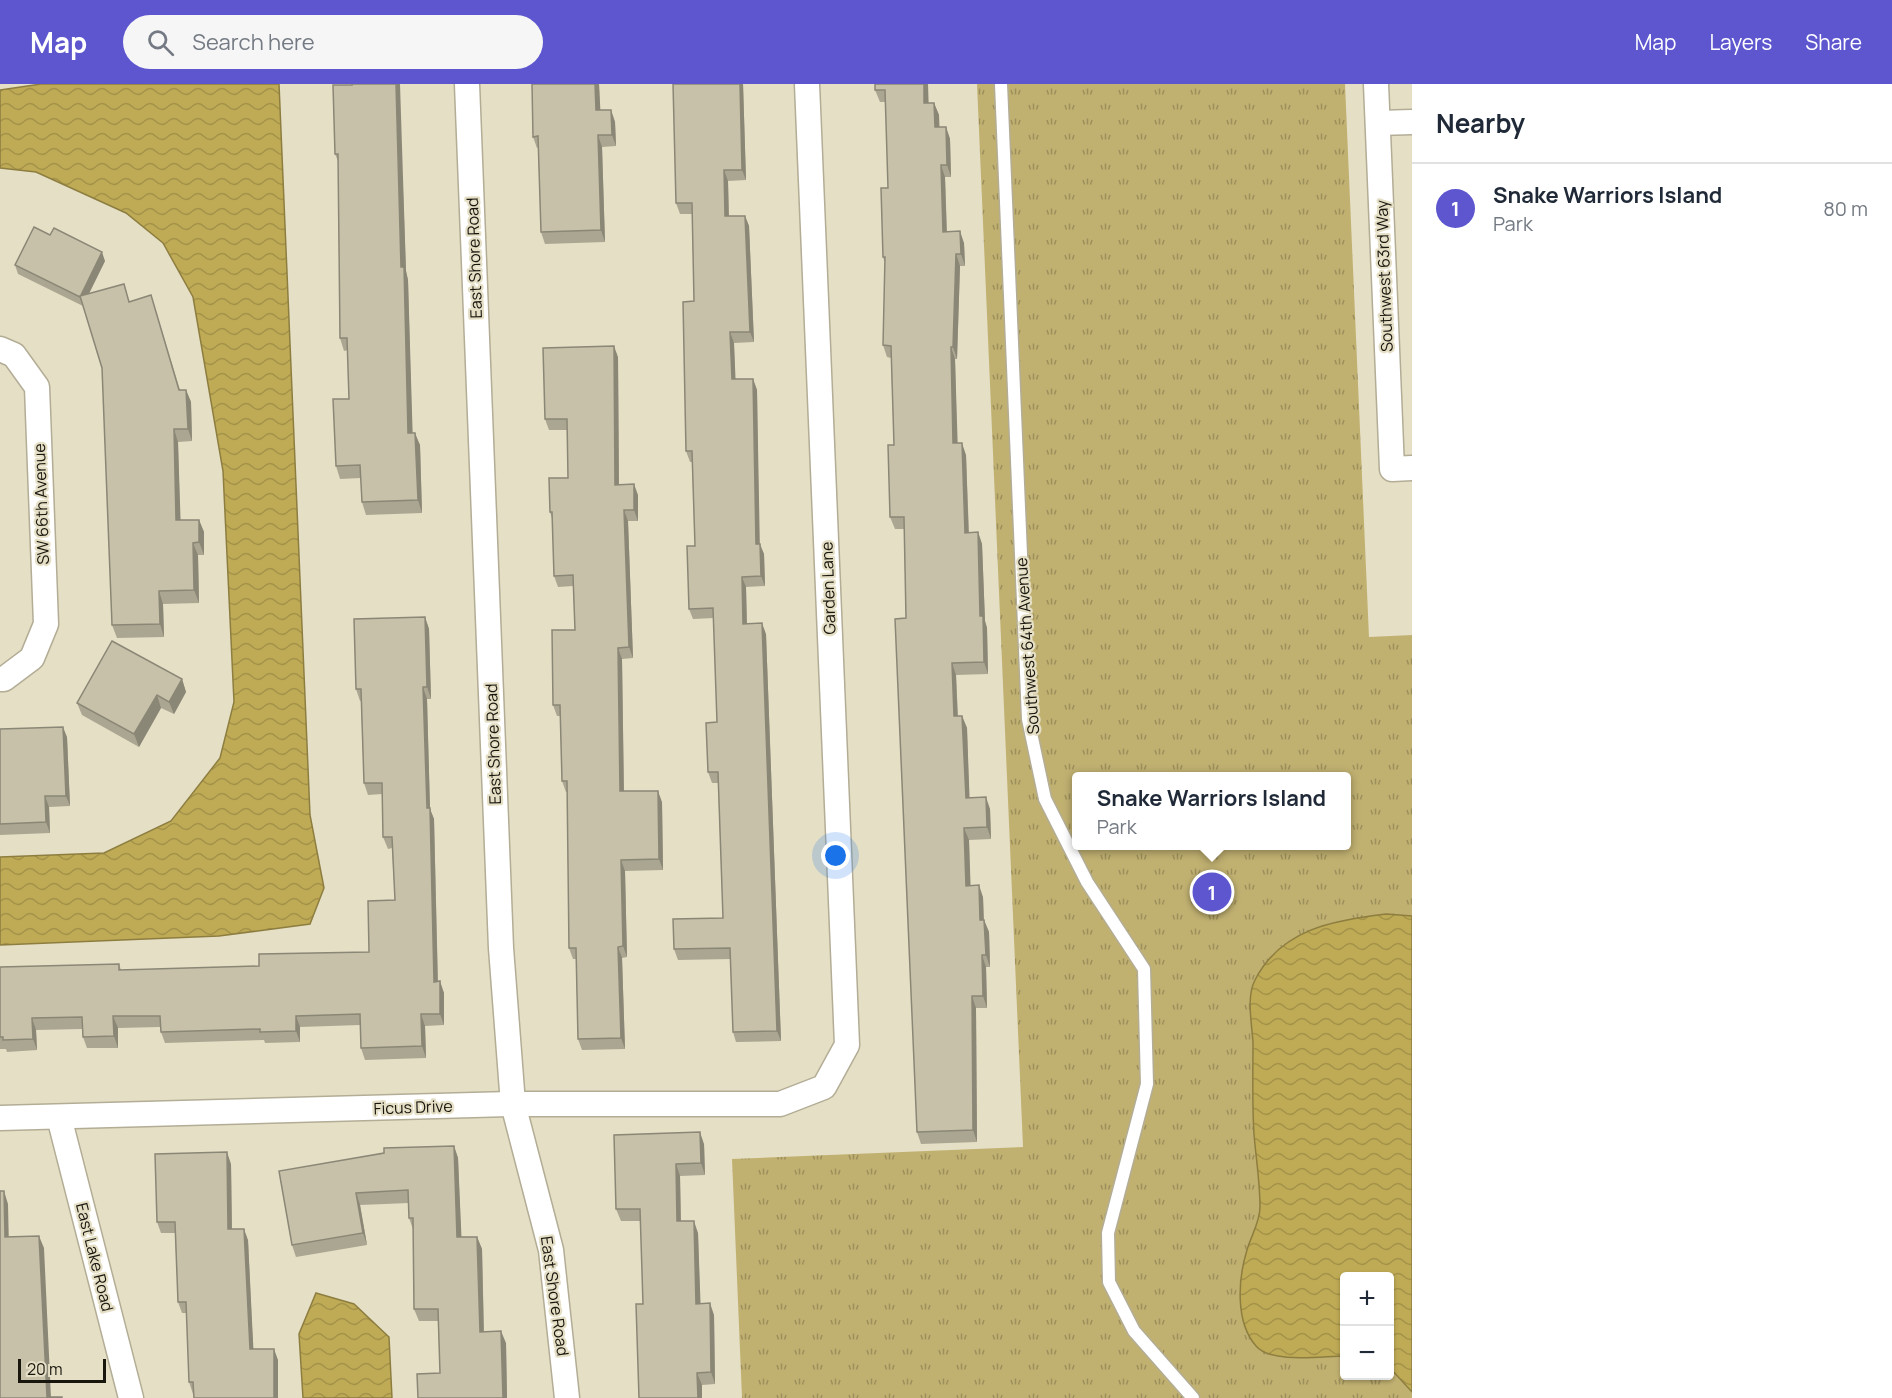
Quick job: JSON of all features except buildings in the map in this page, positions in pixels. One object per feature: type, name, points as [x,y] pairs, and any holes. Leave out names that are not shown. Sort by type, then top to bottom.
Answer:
[{"type":"street","name":"East Shore Road","points":[[467,84],[501,948],[513,1104],[551,1250],[567,1398]]},
{"type":"street","name":"Garden Lane","points":[[807,84],[847,1045],[824,1087]]},
{"type":"street","name":"Southwest 63rd Way","points":[[1376,84],[1402,468]]},
{"type":"street","points":[[1378,123],[1412,122]]},
{"type":"street","name":"SW 66th Avenue","points":[[0,680],[32,658],[46,624],[37,387],[7,352]]},
{"type":"street","name":"Ficus Drive","points":[[0,1118],[513,1104],[780,1104],[824,1087]]},
{"type":"street","name":"East Lake Road","points":[[59,1117],[131,1398]]},
{"type":"lane","name":"Southwest 64th Avenue","points":[[1001,84],[1028,719],[1045,799],[1087,882],[1144,969],[1147,1084],[1108,1233],[1109,1282],[1134,1331],[1193,1398]]},
{"type":"green space","points":[[977,84],[1345,84],[1369,637],[1412,635],[1412,1398],[742,1398],[732,1159],[1023,1147]]},
{"type":"water","points":[[41,84],[279,84],[310,815],[324,888],[310,924],[219,936],[0,945],[0,857],[104,853],[171,821],[220,758],[234,702],[223,471],[193,297],[163,243],[126,213],[36,172],[0,168],[0,90]]},
{"type":"water","points":[[1386,914],[1412,916],[1412,1392],[1394,1372],[1394,1272],[1340,1272],[1340,1356],[1285,1357],[1263,1352],[1256,1346],[1244,1325],[1240,1300],[1244,1261],[1260,1213],[1253,1123],[1253,1043],[1250,1002],[1252,987],[1266,963],[1294,938],[1311,930],[1347,920]]},
{"type":"water","points":[[316,1293],[354,1304],[389,1337],[392,1398],[303,1398],[299,1334]]},
{"type":"place","name":"Snake Warriors Island","points":[[1212,892]]}]
